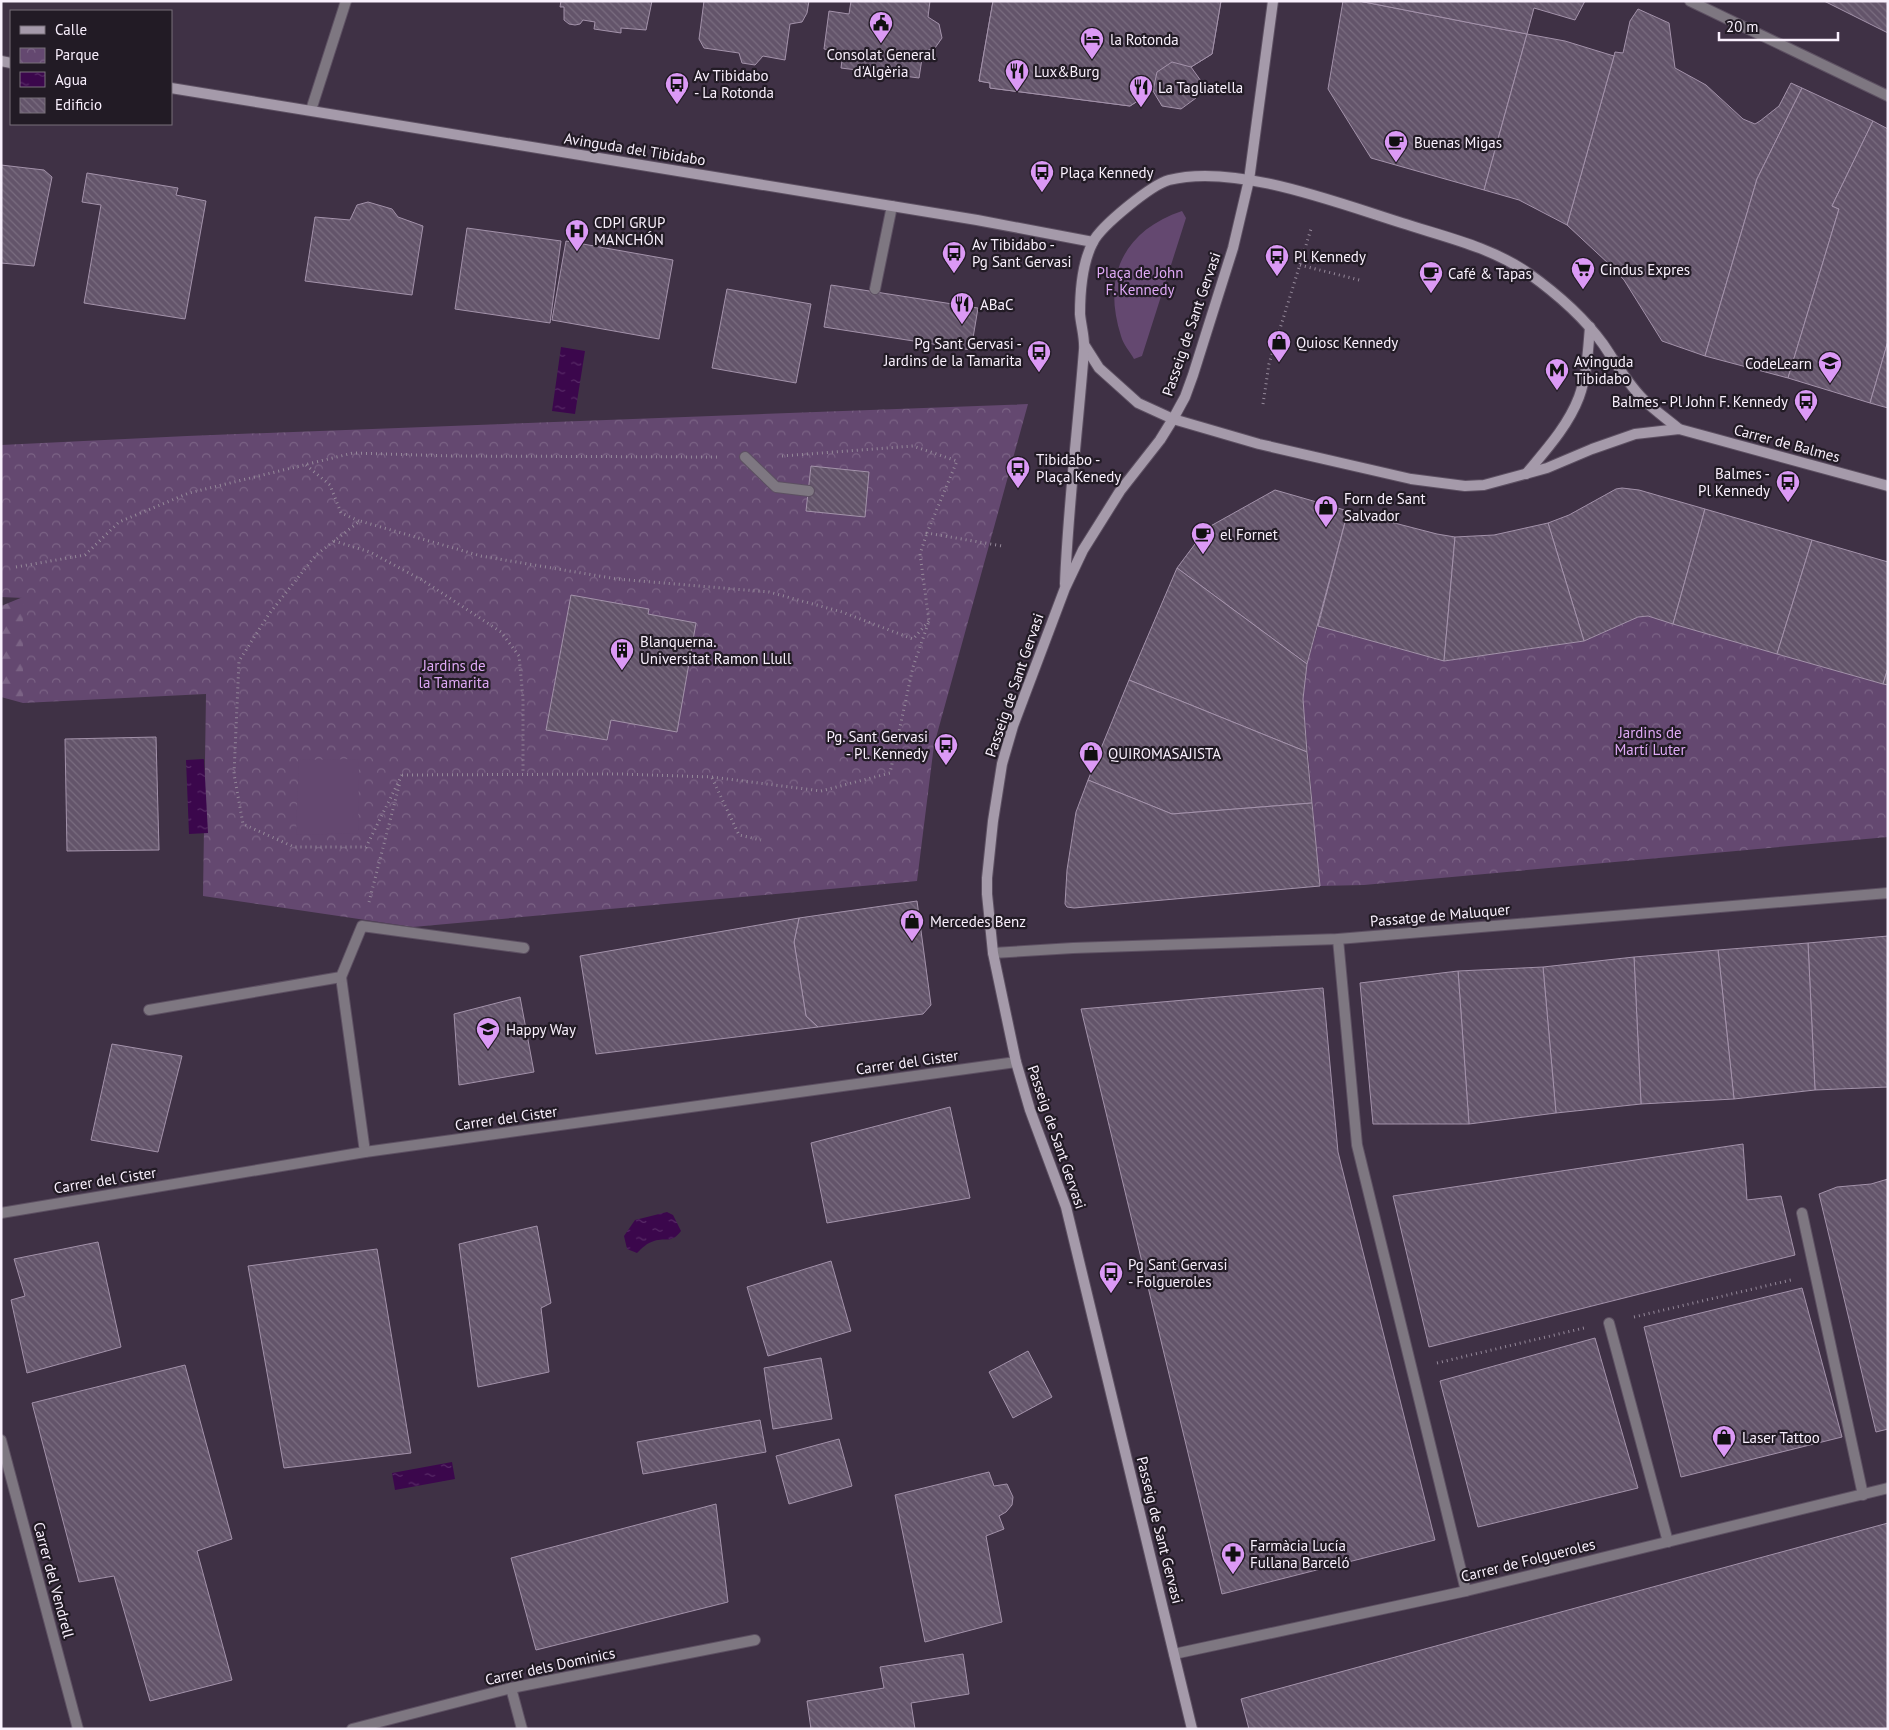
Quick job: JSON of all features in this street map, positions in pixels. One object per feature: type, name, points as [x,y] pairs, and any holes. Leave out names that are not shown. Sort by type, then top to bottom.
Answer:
[{"type":"main road","name":"Passeig de Sant Gervasi","points":[[1192,1729],[1066,1206],[1030,1110],[1016,1062],[993,953],[987,878],[1002,764],[1013,726],[1065,588],[1083,550],[1120,491],[1160,440],[1173,419],[1185,397],[1193,375],[1233,248],[1248,180],[1273,1]]},
{"type":"main road","name":"Avinguda del Tibidabo","points":[[172,88],[1021,227],[1093,242]]},
{"type":"main road","points":[[1065,588],[1068,519],[1085,346],[1080,315],[1083,277],[1093,242],[1130,204],[1166,181],[1210,175],[1248,180],[1321,197],[1487,250],[1525,271],[1554,292],[1590,327],[1622,374],[1643,399],[1679,429]]},
{"type":"main road","points":[[1526,474],[1570,417],[1580,395],[1587,360],[1590,327]]},
{"type":"main road","points":[[1085,346],[1099,368],[1138,403],[1173,419],[1259,444],[1411,479],[1465,486],[1484,484],[1547,468],[1592,449],[1635,434],[1679,429]]},
{"type":"main road","name":"Carrer de Balmes","points":[[1679,429],[1888,486]]},
{"type":"street","points":[[311,110],[346,1]]},
{"type":"street","points":[[1690,1],[1888,96]]},
{"type":"street","points":[[875,289],[892,206]]},
{"type":"street","points":[[745,457],[776,487],[808,491]]},
{"type":"street","name":"Passatge de Maluquer","points":[[993,953],[1072,948],[1338,939],[1888,893]]},
{"type":"street","points":[[366,1152],[341,976],[362,926],[524,948]]},
{"type":"street","points":[[1338,939],[1358,1145],[1466,1591]]},
{"type":"street","points":[[149,1010],[341,976]]},
{"type":"street","name":"Carrer del Cister","points":[[1,1213],[366,1152],[1016,1062]]},
{"type":"street","points":[[1802,1213],[1863,1495]]},
{"type":"street","points":[[1609,1323],[1668,1542]]},
{"type":"street","name":"Carrer del Vendrell","points":[[1,1440],[78,1729]]},
{"type":"street","name":"Carrer de Folgueroles","points":[[1174,1654],[1466,1591],[1888,1488]]},
{"type":"street","name":"Carrer dels Dominics","points":[[352,1729],[511,1688],[755,1640]]},
{"type":"street","points":[[511,1688],[522,1729]]},
{"type":"path","points":[[1263,404],[1269,364],[1311,230]]},
{"type":"path","points":[[1300,266],[1363,281]]},
{"type":"path","points":[[16,567],[85,556],[119,522],[190,493],[353,453],[453,456],[745,457],[913,446],[957,461],[920,554],[929,621],[913,666],[890,773],[820,791],[712,778],[620,774],[402,775]]},
{"type":"path","points":[[306,464],[330,485],[341,513],[360,521],[481,556],[617,579],[769,592],[842,612],[913,639],[929,621]]},
{"type":"path","points":[[360,521],[316,555],[269,614],[239,661],[234,774],[243,824],[294,847],[366,847],[402,775]]},
{"type":"path","points":[[927,533],[1002,546]]},
{"type":"path","points":[[334,541],[370,552],[422,580],[501,632],[519,656],[523,698],[523,774]]},
{"type":"path","points":[[362,926],[402,775]]},
{"type":"path","points":[[712,778],[739,835],[761,840]]},
{"type":"path","points":[[1412,1368],[1816,1274]]},
{"type":"green space","name":"Plaça de John F. Kennedy","points":[[1182,211],[1186,218],[1142,356],[1134,359],[1122,339],[1116,315],[1114,294],[1116,276],[1122,259],[1132,244],[1145,231],[1162,220]]},
{"type":"green space","name":"Jardins de la Tamarita","points":[[1028,404],[934,745],[917,881],[413,927],[203,896],[206,694],[23,703],[23,598],[1,597],[1,445],[187,436]]},
{"type":"green space","points":[[23,597],[23,703],[1,697],[1,606]]},
{"type":"green space","name":"Jardins de Martí Luter","points":[[1648,616],[1888,685],[1888,837],[1364,885],[1320,886],[1303,699],[1307,664],[1318,626],[1444,661],[1584,641],[1638,617]]},
{"type":"green space","points":[[359,759],[358,833],[296,835],[299,760]]},
{"type":"water","points":[[561,347],[585,351],[575,414],[552,411]]},
{"type":"water","points":[[204,759],[208,833],[189,834],[186,760]]},
{"type":"water","points":[[667,1212],[673,1215],[681,1231],[678,1235],[671,1239],[651,1242],[637,1253],[627,1249],[624,1236],[635,1220]]},
{"type":"water","points":[[452,1462],[455,1479],[395,1490],[392,1473]]},
{"type":"building","points":[[561,1],[652,1],[646,30],[621,28],[621,33],[594,29],[595,22],[583,20],[580,24],[569,24],[564,20],[564,7],[560,7]]},
{"type":"building","points":[[704,1],[809,1],[807,13],[802,22],[790,24],[785,60],[763,56],[755,65],[742,63],[739,53],[704,48],[699,39]]},
{"type":"building","points":[[851,1],[930,1],[928,17],[939,24],[942,38],[935,48],[923,52],[919,78],[841,68],[843,52],[824,49],[829,11],[849,14]]},
{"type":"building","name":"la Rotonda","points":[[993,1],[1221,1],[1212,54],[1191,67],[1201,81],[1196,98],[1181,109],[1162,106],[1153,91],[1130,106],[990,88],[990,83],[979,81]]},
{"type":"building","name":"la Rotonda","points":[[993,1],[1221,1],[1212,54],[1191,67],[1172,62],[1157,72],[1153,91],[1130,106],[990,88],[990,83],[979,81]]},
{"type":"building","points":[[1343,1],[1359,1],[1527,34],[1484,190],[1371,158],[1328,89]]},
{"type":"building","points":[[1359,1],[1585,1],[1575,20],[1534,8],[1527,34]]},
{"type":"building","points":[[1824,1],[1888,1],[1888,33]]},
{"type":"building","points":[[1638,9],[1669,23],[1675,68],[1706,85],[1743,119],[1755,124],[1779,106],[1791,83],[1802,88],[1757,179],[1705,356],[1662,341],[1624,280],[1567,225],[1615,52],[1623,53],[1630,21]]},
{"type":"building","points":[[1527,34],[1565,41],[1614,56],[1567,225],[1519,200],[1484,190]]},
{"type":"building","points":[[1802,88],[1873,121],[1832,206],[1839,209],[1788,378],[1705,356],[1757,179]]},
{"type":"building","points":[[1873,121],[1888,129],[1888,341],[1870,403],[1788,378],[1839,209],[1832,206]]},
{"type":"building","points":[[1,165],[44,170],[52,177],[34,266],[1,263]]},
{"type":"building","points":[[87,173],[178,188],[176,195],[206,201],[185,319],[84,303],[101,205],[82,202]]},
{"type":"building","points":[[368,202],[392,209],[398,217],[423,226],[412,295],[305,281],[315,217],[350,220],[357,205]]},
{"type":"building","points":[[467,228],[561,241],[550,323],[455,309]]},
{"type":"building","points":[[566,241],[673,260],[659,339],[552,320]]},
{"type":"building","points":[[831,285],[978,308],[971,350],[824,327]]},
{"type":"building","points":[[727,289],[811,304],[796,383],[712,368]]},
{"type":"building","points":[[1888,341],[1888,408],[1870,403]]},
{"type":"building","points":[[811,466],[869,472],[865,517],[806,511]]},
{"type":"building","points":[[1616,489],[1639,490],[1705,509],[1673,624],[1648,616],[1638,617],[1584,641],[1548,523],[1569,515]]},
{"type":"building","points":[[1275,490],[1348,511],[1307,664],[1177,568],[1207,528]]},
{"type":"building","points":[[1705,509],[1812,540],[1777,654],[1673,624]]},
{"type":"building","points":[[1348,511],[1455,537],[1444,661],[1318,626]]},
{"type":"building","points":[[1548,523],[1584,641],[1444,661],[1455,537],[1494,535]]},
{"type":"building","points":[[1812,540],[1888,562],[1888,668],[1883,684],[1777,654]]},
{"type":"building","points":[[1177,568],[1307,664],[1303,699],[1307,752],[1129,680]]},
{"type":"building","name":"Blanquerna. Universitat Ramon Llull","points":[[571,595],[649,609],[648,614],[696,623],[677,732],[611,720],[607,740],[546,730]]},
{"type":"building","points":[[1888,668],[1888,685],[1883,684]]},
{"type":"building","points":[[1129,680],[1307,752],[1312,803],[1172,814],[1088,780]]},
{"type":"building","points":[[156,737],[159,850],[67,851],[65,739]]},
{"type":"building","points":[[1088,780],[1172,814],[1312,803],[1320,886],[1074,908],[1067,907],[1065,904],[1067,870],[1076,812]]},
{"type":"building","points":[[917,901],[931,1005],[923,1014],[818,1027],[806,1016],[794,942],[799,918]]},
{"type":"building","points":[[799,918],[794,942],[806,1016],[818,1027],[596,1054],[580,956]]},
{"type":"building","points":[[1888,936],[1888,1087],[1815,1090],[1808,943]]},
{"type":"building","points":[[1808,943],[1815,1090],[1734,1099],[1718,950]]},
{"type":"building","points":[[1718,950],[1734,1099],[1641,1104],[1634,957]]},
{"type":"building","points":[[1634,957],[1641,1104],[1556,1113],[1543,967]]},
{"type":"building","points":[[1543,967],[1556,1113],[1469,1124],[1458,971]]},
{"type":"building","points":[[1458,971],[1469,1124],[1373,1124],[1360,983]]},
{"type":"building","points":[[1323,988],[1338,1152],[1435,1540],[1222,1594],[1081,1009]]},
{"type":"building","points":[[520,997],[534,1072],[459,1085],[454,1014]]},
{"type":"building","points":[[112,1044],[182,1056],[158,1152],[91,1140]]},
{"type":"building","points":[[950,1107],[970,1198],[827,1223],[811,1143]]},
{"type":"building","points":[[1743,1144],[1747,1200],[1781,1196],[1795,1255],[1429,1347],[1393,1196]]},
{"type":"building","points":[[1888,1179],[1888,1429],[1876,1432],[1819,1194],[1837,1187],[1871,1184]]},
{"type":"building","points":[[537,1226],[551,1303],[541,1308],[549,1372],[478,1387],[459,1244]]},
{"type":"building","points":[[98,1242],[121,1347],[27,1373],[11,1300],[25,1296],[14,1259]]},
{"type":"building","points":[[377,1249],[411,1453],[284,1468],[248,1266]]},
{"type":"building","points":[[831,1261],[851,1331],[768,1356],[747,1287]]},
{"type":"building","points":[[1802,1288],[1842,1437],[1681,1477],[1644,1327]]},
{"type":"building","points":[[1595,1338],[1638,1488],[1478,1527],[1440,1381]]},
{"type":"building","points":[[1028,1351],[1052,1397],[1013,1418],[989,1372]]},
{"type":"building","points":[[821,1358],[832,1419],[773,1429],[764,1368]]},
{"type":"building","points":[[185,1365],[232,1539],[197,1551],[232,1680],[150,1701],[114,1576],[79,1582],[32,1403]]},
{"type":"building","points":[[760,1420],[766,1452],[643,1474],[637,1442]]},
{"type":"building","points":[[839,1439],[852,1486],[789,1504],[776,1456]]},
{"type":"building","points":[[989,1472],[994,1486],[1007,1484],[1013,1497],[1012,1505],[999,1516],[1004,1529],[986,1536],[1002,1622],[925,1642],[895,1495]]},
{"type":"building","points":[[716,1504],[728,1602],[536,1650],[511,1558]]},
{"type":"building","points":[[1888,1523],[1888,1729],[1249,1729],[1241,1699]]},
{"type":"building","points":[[963,1654],[969,1694],[911,1703],[915,1729],[811,1729],[807,1701],[884,1688],[880,1667]]},
{"type":"place","name":"Consolat General d'Algèria","points":[[881,44]]},
{"type":"place","name":"la Rotonda","points":[[1092,60]]},
{"type":"place","name":"Lux&Burg","points":[[1017,92]]},
{"type":"place","name":"Av Tibidabo - La Rotonda","points":[[677,105]]},
{"type":"place","name":"La Tagliatella","points":[[1141,108]]},
{"type":"place","name":"Buenas Migas","points":[[1396,163]]},
{"type":"place","name":"Plaça Kennedy","points":[[1042,193]]},
{"type":"place","name":"CDPI GRUP MANCHÓN","points":[[577,252]]},
{"type":"place","name":"Av Tibidabo - Pg Sant Gervasi","points":[[954,274]]},
{"type":"place","name":"Pl Kennedy","points":[[1277,277]]},
{"type":"place","name":"Cindus Expres","points":[[1583,290]]},
{"type":"place","name":"Café & Tapas","points":[[1431,294]]},
{"type":"place","name":"ABaC","points":[[962,325]]},
{"type":"place","name":"Quiosc Kennedy","points":[[1279,363]]},
{"type":"place","name":"Pg Sant Gervasi - Jardins de la Tamarita","points":[[1039,373]]},
{"type":"place","name":"CodeLearn","points":[[1830,384]]},
{"type":"place","name":"Avinguda Tibidabo","points":[[1557,391]]},
{"type":"place","name":"Balmes - Pl John F. Kennedy","points":[[1806,422]]},
{"type":"place","name":"Tibidabo - Plaça Kenedy","points":[[1018,489]]},
{"type":"place","name":"Balmes - Pl Kennedy","points":[[1788,503]]},
{"type":"place","name":"Forn de Sant Salvador","points":[[1326,528]]},
{"type":"place","name":"el Fornet","points":[[1203,555]]},
{"type":"place","name":"Blanquerna. Universitat Ramon Llull","points":[[622,671]]},
{"type":"place","name":"Pg. Sant Gervasi - Pl. Kennedy","points":[[946,766]]},
{"type":"place","name":"QUIROMASAJISTA","points":[[1091,774]]},
{"type":"place","name":"Mercedes Benz","points":[[912,942]]},
{"type":"place","name":"Happy Way","points":[[488,1050]]},
{"type":"place","name":"Pg Sant Gervasi - Folgueroles","points":[[1111,1294]]},
{"type":"place","name":"Laser Tattoo","points":[[1724,1458]]},
{"type":"place","name":"Farmàcia Lucía Fullana Barceló","points":[[1233,1575]]}]
